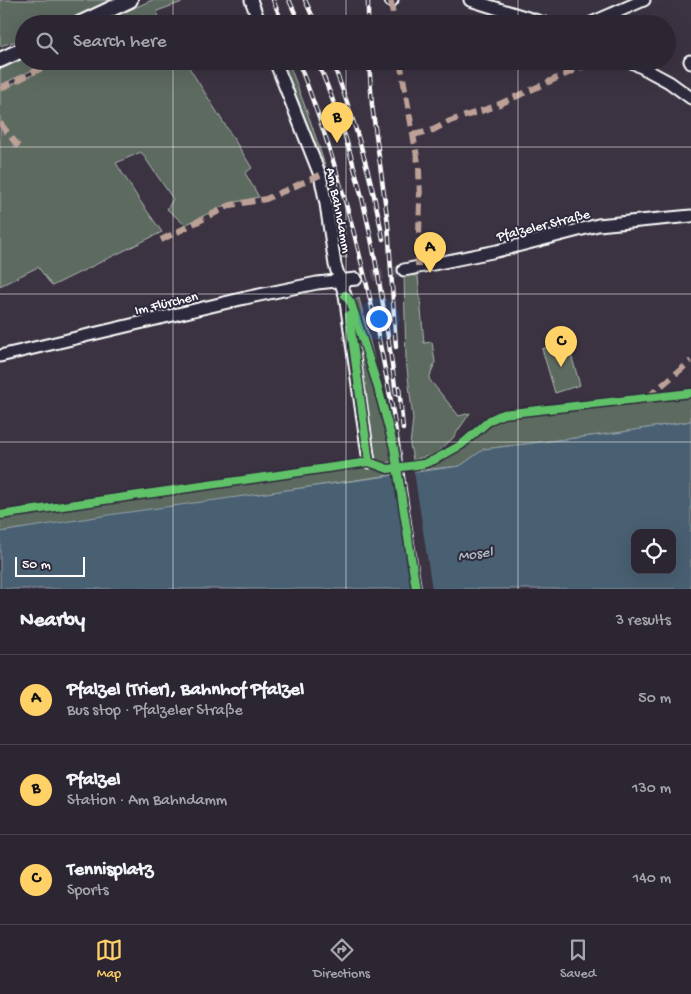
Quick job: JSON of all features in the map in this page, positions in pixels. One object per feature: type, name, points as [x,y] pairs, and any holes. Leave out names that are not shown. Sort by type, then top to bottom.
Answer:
[{"type":"main road","points":[[98,15],[130,0]]},
{"type":"main road","points":[[0,60],[15,53]]},
{"type":"street","points":[[251,0],[257,15]]},
{"type":"street","points":[[470,0],[518,15]]},
{"type":"street","points":[[610,15],[644,0]]},
{"type":"street","name":"Am Bahndamm","points":[[279,70],[320,175],[335,265],[346,295],[369,462]]},
{"type":"street","points":[[646,70],[691,98]]},
{"type":"street","name":"Pfalzeler Straße","points":[[404,270],[497,251],[598,225],[691,216]]},
{"type":"street","points":[[340,280],[356,279]]},
{"type":"street","name":"Im Flürchen","points":[[0,356],[245,298],[340,280]]},
{"type":"green space","points":[[0,0],[110,0],[78,15],[15,15],[15,42],[0,46]]},
{"type":"green space","points":[[152,0],[188,0],[157,11],[158,15],[118,15]]},
{"type":"green space","points":[[15,62],[15,70],[32,70],[0,85],[0,69]]},
{"type":"green space","points":[[43,70],[191,70],[252,168],[245,173],[259,197],[227,204],[185,225],[167,209],[173,199],[141,152],[116,163],[162,232],[52,286],[38,267],[0,286],[0,90]]},
{"type":"green space","points":[[283,70],[291,70],[310,120],[333,190],[347,258],[339,257],[329,189],[320,160]]},
{"type":"green space","points":[[404,275],[418,276],[424,343],[432,342],[435,362],[429,379],[459,416],[470,413],[453,438],[436,454],[413,460],[410,445],[413,419],[406,360]]},
{"type":"green space","points":[[359,298],[381,386],[391,462],[385,463],[372,458],[351,303]]},
{"type":"green space","points":[[567,341],[580,385],[555,393],[542,349]]},
{"type":"green space","points":[[691,396],[691,421],[616,433],[484,449],[460,466],[414,471],[414,467],[438,461],[460,449],[505,416]]},
{"type":"green space","points":[[369,462],[397,474],[0,532],[0,515]]},
{"type":"water","name":"Mosel","points":[[691,421],[691,589],[0,589],[0,532],[460,466],[484,449],[616,433]]},
{"type":"pier","points":[[414,469],[432,589],[414,589],[396,471]]},
{"type":"tunnel","points":[[356,279],[404,270]]},
{"type":"railway","points":[[273,0],[279,15]]},
{"type":"railway","points":[[289,0],[296,15]]},
{"type":"railway","points":[[305,0],[312,15]]},
{"type":"railway","points":[[368,0],[368,15]]},
{"type":"railway","points":[[301,70],[340,182],[372,306],[393,415],[420,589]]},
{"type":"railway","points":[[321,70],[347,141],[368,225],[384,309],[396,394]]},
{"type":"railway","points":[[335,70],[362,149],[383,239]]},
{"type":"railway","points":[[370,70],[372,105],[388,224],[396,347]]},
{"type":"railway","points":[[399,387],[403,429]]},
{"type":"marked path","points":[[391,1],[393,15]]},
{"type":"marked path","points":[[0,89],[38,70]]},
{"type":"marked path","points":[[402,70],[419,168],[418,267]]},
{"type":"marked path","points":[[413,135],[433,130],[450,121],[493,107],[575,70]]},
{"type":"marked path","points":[[0,123],[22,151]]},
{"type":"marked path","points":[[161,240],[231,205],[266,199],[320,175]]},
{"type":"marked path","points":[[648,397],[691,361]]},
{"type":"cycle path","points":[[345,295],[351,303],[377,384],[394,448],[416,589]]},
{"type":"cycle path","points":[[349,315],[369,462]]},
{"type":"cycle path","points":[[0,515],[369,462],[388,469],[423,464],[461,445],[490,420],[503,414],[691,393]]},
{"type":"place","name":"Pfalzel","points":[[337,143]]},
{"type":"place","name":"Pfalzel (Trier), Bahnhof Pfalzel","points":[[430,273]]},
{"type":"place","name":"Tennisplatz","points":[[561,367]]}]
